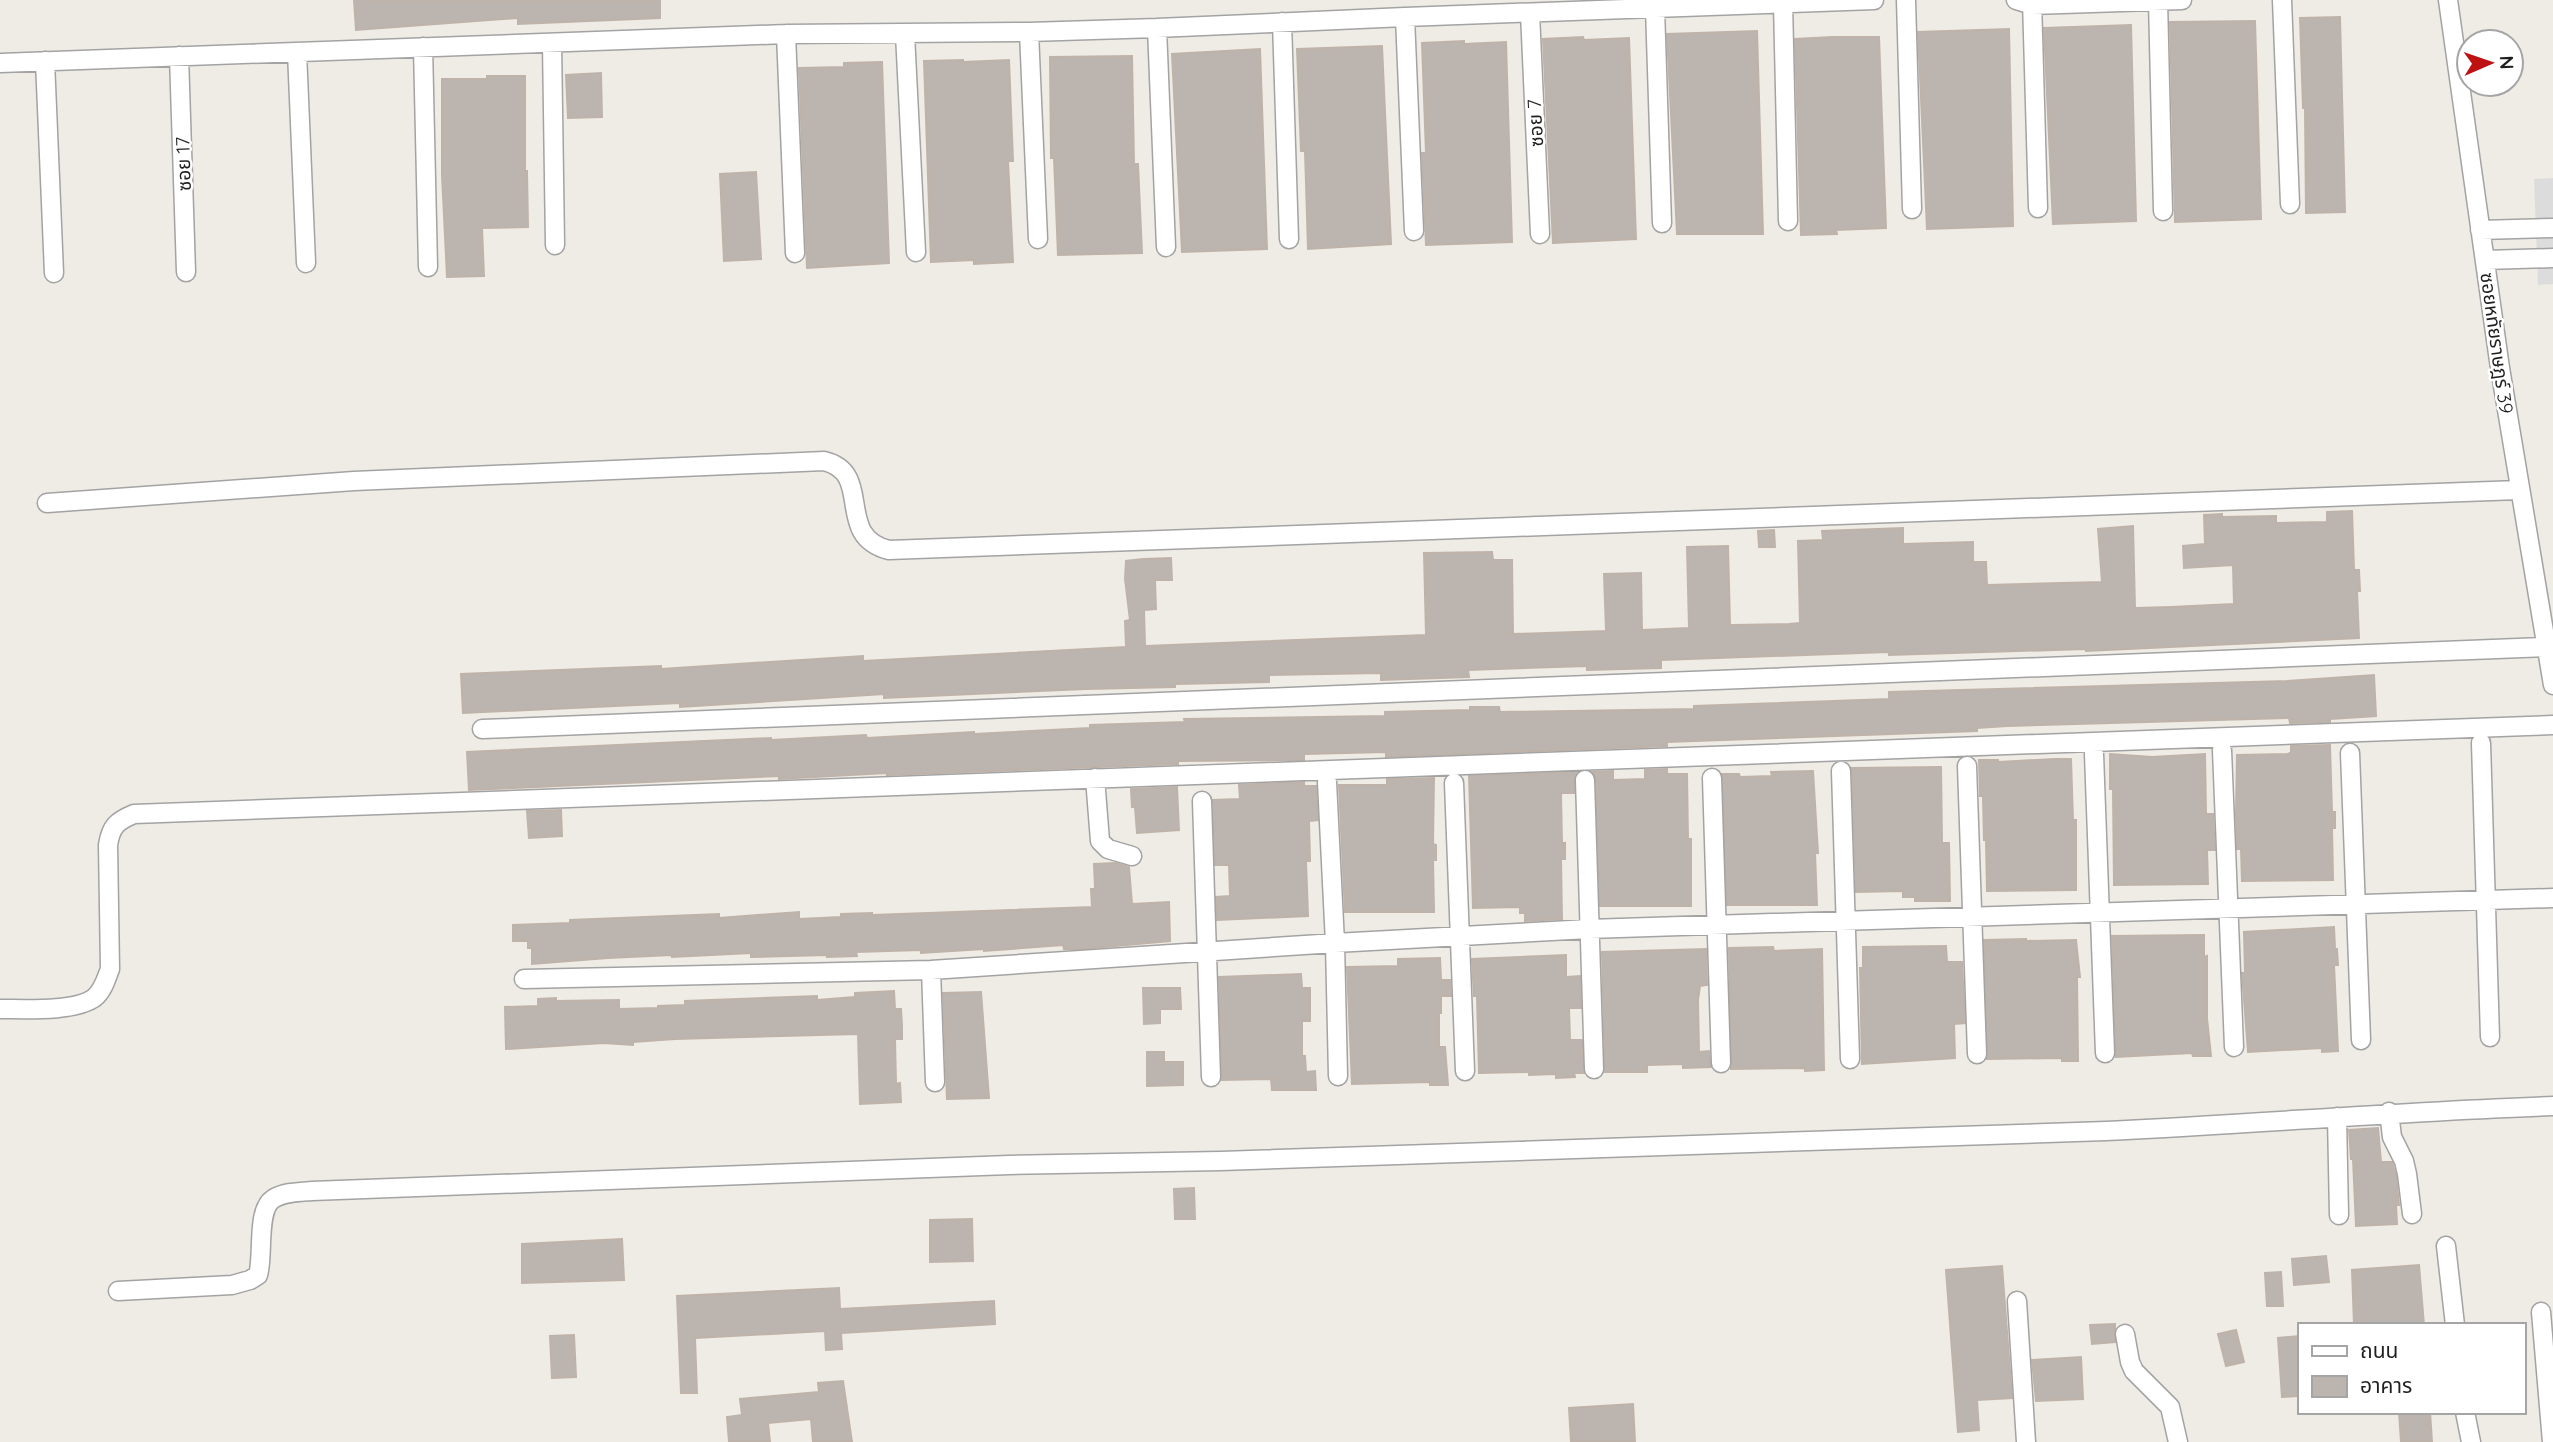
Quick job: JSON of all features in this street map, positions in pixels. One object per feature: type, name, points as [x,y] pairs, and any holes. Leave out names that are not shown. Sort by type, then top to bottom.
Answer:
[{"type":"street","points":[[0,63],[786,34],[1157,28],[1874,0]]},
{"type":"street","points":[[1906,0],[1912,209]]},
{"type":"street","points":[[2158,0],[2163,211]]},
{"type":"street","points":[[2038,208],[2027,2],[2182,0]]},
{"type":"street","points":[[2282,0],[2290,204]]},
{"type":"street","name":"ซอยหทัยราษฎร์ 39","points":[[2448,0],[2519,490],[2553,685]]},
{"type":"street","points":[[1783,3],[1788,221]]},
{"type":"street","points":[[1655,8],[1662,223]]},
{"type":"street","name":"ซอย 7","points":[[1530,13],[1540,234]]},
{"type":"street","points":[[1405,17],[1414,231]]},
{"type":"street","points":[[1282,22],[1289,239]]},
{"type":"street","points":[[1157,28],[1166,247]]},
{"type":"street","points":[[1029,32],[1038,239]]},
{"type":"street","points":[[786,34],[795,253]]},
{"type":"street","points":[[905,34],[916,252]]},
{"type":"street","points":[[552,43],[555,245]]},
{"type":"street","points":[[423,47],[428,267]]},
{"type":"street","points":[[297,52],[306,263]]},
{"type":"street","name":"ซอย 17","points":[[179,56],[186,272]]},
{"type":"street","points":[[45,61],[54,273]]},
{"type":"street","points":[[2480,230],[2553,228]]},
{"type":"street","points":[[2485,260],[2553,258]]},
{"type":"street","points":[[47,503],[354,481],[824,461],[836,464],[846,473],[860,531],[875,546],[889,550],[2519,490]]},
{"type":"street","points":[[482,729],[2545,647]]},
{"type":"street","points":[[0,1009],[69,1006],[82,1004],[96,997],[110,969],[110,829],[119,820],[134,814],[2553,725]]},
{"type":"street","points":[[2482,743],[2490,1037]]},
{"type":"street","points":[[2222,750],[2234,1047]]},
{"type":"street","points":[[2350,753],[2361,1040]]},
{"type":"street","points":[[2094,754],[2105,1052]]},
{"type":"street","points":[[1967,766],[1977,1054]]},
{"type":"street","points":[[1840,771],[1850,1059]]},
{"type":"street","points":[[1095,778],[1100,841],[1108,849],[1132,856]]},
{"type":"street","points":[[1712,778],[1721,1063]]},
{"type":"street","points":[[1585,780],[1594,1069]]},
{"type":"street","points":[[1327,782],[1338,1076]]},
{"type":"street","points":[[1454,783],[1465,1072]]},
{"type":"street","points":[[1202,801],[1211,1077]]},
{"type":"street","points":[[524,979],[931,970],[1589,929],[2553,898]]},
{"type":"street","points":[[931,970],[935,1082]]},
{"type":"street","points":[[118,1291],[232,1285],[250,1280],[258,1275],[261,1265],[264,1210],[271,1200],[287,1194],[312,1191],[1009,1165],[1221,1161],[2106,1131],[2389,1112],[2553,1106]]},
{"type":"street","points":[[2389,1112],[2392,1137],[2404,1161],[2412,1214]]},
{"type":"street","points":[[2337,1117],[2339,1215]]},
{"type":"street","points":[[2446,1246],[2455,1323]]},
{"type":"street","points":[[2017,1301],[2026,1442]]},
{"type":"street","points":[[2541,1312],[2552,1442]]},
{"type":"street","points":[[2125,1334],[2130,1363],[2134,1371],[2169,1407],[2178,1442]]},
{"type":"street","points":[[2465,1414],[2471,1442]]},
{"type":"shaded area","points":[[2553,178],[2553,284],[2538,285],[2534,179]]},
{"type":"building","points":[[354,0],[660,0],[660,18],[518,24],[518,18],[356,30]]},
{"type":"building","points":[[2340,17],[2345,212],[2306,213],[2305,108],[2300,18]]},
{"type":"building","points":[[2255,21],[2261,219],[2175,222],[2170,22]]},
{"type":"building","points":[[2131,25],[2136,221],[2053,224],[2044,28]]},
{"type":"building","points":[[2009,29],[2013,226],[1927,229],[1918,32]]},
{"type":"building","points":[[1757,31],[1763,234],[1677,234],[1667,34]]},
{"type":"building","points":[[1583,37],[1584,40],[1629,38],[1636,239],[1553,243],[1543,39]]},
{"type":"building","points":[[1879,37],[1886,228],[1836,230],[1837,234],[1801,235],[1795,39]]},
{"type":"building","points":[[1464,41],[1464,44],[1506,42],[1512,242],[1426,245],[1422,153],[1426,153],[1422,43]]},
{"type":"building","points":[[1382,46],[1391,244],[1308,249],[1305,151],[1301,151],[1297,49]]},
{"type":"building","points":[[1260,49],[1267,249],[1182,252],[1172,54]]},
{"type":"building","points":[[1132,56],[1134,164],[1138,164],[1142,253],[1058,255],[1054,158],[1051,158],[1050,57]]},
{"type":"building","points":[[1009,60],[1013,161],[1008,161],[1013,262],[931,262],[924,61]]},
{"type":"building","points":[[882,62],[889,263],[807,268],[799,68],[844,67],[844,63]]},
{"type":"building","points":[[601,73],[602,117],[568,118],[566,75]]},
{"type":"building","points":[[487,76],[525,76],[528,227],[482,228],[484,276],[447,277],[442,175],[442,79],[487,79]]},
{"type":"building","points":[[756,172],[761,259],[724,261],[720,174]]},
{"type":"building","points":[[2352,511],[2354,570],[2359,570],[2359,638],[2086,651],[1889,655],[1889,652],[1661,660],[1661,668],[1587,670],[1587,666],[1468,670],[1469,677],[1381,680],[1381,673],[1269,675],[1269,682],[1175,684],[1175,687],[884,698],[884,694],[680,707],[680,703],[463,713],[461,674],[661,666],[661,669],[863,656],[863,661],[1126,647],[1125,621],[1130,620],[1125,579],[1126,561],[1143,559],[1171,558],[1172,580],[1155,580],[1156,609],[1144,610],[1145,646],[1426,635],[1424,553],[1492,552],[1493,560],[1512,560],[1513,634],[1606,631],[1604,574],[1641,573],[1642,630],[1689,628],[1687,547],[1728,546],[1730,625],[1800,623],[1798,541],[1823,540],[1822,531],[1903,528],[1903,544],[1973,542],[1973,562],[1986,562],[1987,585],[2102,582],[2098,529],[2133,526],[2135,608],[2234,604],[2233,565],[2184,568],[2183,546],[2205,544],[2204,515],[2276,516],[2276,523],[2327,522],[2327,512]]},
{"type":"building","points":[[1774,530],[1775,547],[1759,547],[1758,531]]},
{"type":"building","points":[[2374,675],[2376,716],[2330,719],[2330,722],[2290,723],[2289,718],[2007,726],[1977,728],[1977,731],[1667,742],[1667,746],[1386,757],[1386,752],[1304,754],[1304,760],[1178,761],[1178,764],[779,779],[779,776],[469,790],[467,752],[771,738],[974,734],[1090,728],[1090,725],[1185,722],[1184,719],[1385,716],[1385,712],[1470,710],[1470,707],[1499,707],[1500,712],[1694,709],[1694,706],[1889,699],[1889,692],[2287,681]]},
{"type":"building","points":[[2330,745],[2332,812],[2335,812],[2335,828],[2332,828],[2333,880],[2242,881],[2241,849],[2237,849],[2237,755],[2288,754],[2291,752],[2291,746]]},
{"type":"building","points":[[2110,754],[2152,757],[2205,754],[2206,814],[2213,814],[2215,850],[2207,850],[2208,884],[2114,885]]},
{"type":"building","points":[[2071,759],[2073,820],[2076,820],[2076,890],[1987,891],[1986,840],[1983,796],[1980,796],[1979,760],[1998,762]]},
{"type":"building","points":[[1941,767],[1942,843],[1949,843],[1950,901],[1915,901],[1915,897],[1903,897],[1903,891],[1856,892],[1852,768]]},
{"type":"building","points":[[1667,769],[1667,774],[1687,774],[1691,906],[1600,906],[1596,780],[1592,772],[1613,771],[1613,780],[1645,779],[1645,770]]},
{"type":"building","points":[[1813,771],[1818,853],[1815,853],[1817,905],[1727,905],[1722,774],[1739,774],[1740,777],[1772,776],[1771,772]]},
{"type":"building","points":[[1577,772],[1574,793],[1561,793],[1562,843],[1565,843],[1565,859],[1561,859],[1562,919],[1525,921],[1525,913],[1520,913],[1520,907],[1473,908],[1469,776]]},
{"type":"building","points":[[1434,778],[1434,912],[1345,912],[1339,785],[1387,785],[1387,779]]},
{"type":"building","points":[[1304,782],[1304,786],[1316,786],[1318,820],[1309,821],[1310,861],[1306,861],[1308,916],[1217,920],[1216,897],[1230,896],[1229,865],[1215,865],[1213,800],[1240,799],[1239,785]]},
{"type":"building","points":[[1177,787],[1179,830],[1137,833],[1131,789]]},
{"type":"building","points":[[561,810],[562,836],[529,838],[527,811]]},
{"type":"building","points":[[1115,863],[1129,867],[1132,904],[1169,902],[1170,941],[1081,949],[1064,949],[1063,945],[984,951],[856,952],[857,956],[827,957],[751,957],[751,953],[672,955],[532,964],[532,948],[528,948],[528,941],[513,941],[513,925],[570,923],[570,920],[719,914],[719,918],[799,912],[799,919],[841,917],[841,914],[1092,907],[1091,889],[1095,889],[1094,864]]},
{"type":"building","points":[[2334,927],[2338,965],[2334,965],[2338,1051],[2322,1052],[2322,1048],[2248,1052],[2242,973],[2245,973],[2244,932]]},
{"type":"building","points":[[2204,935],[2211,1056],[2193,1056],[2192,1053],[2116,1057],[2112,936]]},
{"type":"building","points":[[1984,940],[2076,940],[2080,977],[2077,977],[2078,1061],[2062,1061],[2062,1058],[1987,1059]]},
{"type":"building","points":[[1946,946],[1947,962],[1962,962],[1965,1023],[1954,1024],[1955,1058],[1862,1064],[1860,968],[1863,968],[1863,947]]},
{"type":"building","points":[[1773,947],[1774,951],[1822,949],[1824,1070],[1731,1069],[1729,948]]},
{"type":"building","points":[[1706,949],[1707,985],[1700,986],[1698,1000],[1699,1052],[1709,1051],[1711,1067],[1683,1068],[1683,1064],[1647,1065],[1647,1072],[1605,1072],[1602,952]]},
{"type":"building","points":[[1566,955],[1566,977],[1580,976],[1581,1008],[1569,1008],[1570,1040],[1582,1040],[1584,1073],[1574,1073],[1575,1077],[1556,1078],[1556,1074],[1529,1075],[1529,1072],[1479,1073],[1477,996],[1474,996],[1472,959]]},
{"type":"building","points":[[1440,958],[1441,980],[1450,980],[1451,996],[1441,996],[1439,1013],[1439,1047],[1445,1047],[1448,1085],[1430,1085],[1430,1082],[1352,1084],[1347,967],[1398,966],[1398,959]]},
{"type":"building","points":[[1301,974],[1302,988],[1310,988],[1310,1021],[1302,1021],[1302,1056],[1305,1056],[1306,1072],[1315,1071],[1316,1090],[1272,1090],[1271,1079],[1222,1080],[1219,977]]},
{"type":"building","points":[[1143,988],[1180,988],[1181,1009],[1160,1009],[1160,1023],[1144,1024]]},
{"type":"building","points":[[894,991],[895,1009],[901,1009],[902,1039],[895,1039],[896,1084],[900,1083],[901,1102],[860,1104],[858,1034],[675,1039],[633,1042],[633,1045],[604,1043],[506,1049],[505,1007],[538,1006],[538,999],[619,1000],[619,1009],[685,1005],[685,1001],[817,996],[817,1000],[855,997],[855,993]]},
{"type":"building","points":[[981,992],[989,1098],[947,1099],[943,993]]},
{"type":"building","points":[[1147,1052],[1164,1052],[1164,1062],[1183,1062],[1183,1085],[1147,1086]]},
{"type":"building","points":[[2378,1128],[2381,1162],[2392,1162],[2396,1176],[2399,1205],[2396,1205],[2397,1224],[2356,1226],[2349,1130]]},
{"type":"building","points":[[1194,1188],[1195,1219],[1175,1219],[1174,1189]]},
{"type":"building","points":[[972,1219],[973,1261],[930,1262],[930,1220]]},
{"type":"building","points":[[622,1239],[624,1280],[522,1283],[522,1244]]},
{"type":"building","points":[[2326,1256],[2329,1282],[2294,1285],[2292,1259]]},
{"type":"building","points":[[2419,1265],[2424,1323],[2354,1323],[2352,1270]]},
{"type":"building","points":[[2002,1266],[2012,1398],[1977,1400],[1979,1430],[1958,1432],[1946,1270]]},
{"type":"building","points":[[2281,1272],[2283,1306],[2267,1306],[2265,1273]]},
{"type":"building","points":[[839,1288],[840,1309],[994,1301],[995,1324],[841,1333],[842,1349],[826,1350],[825,1331],[695,1338],[697,1393],[681,1393],[677,1296]]},
{"type":"building","points":[[2115,1324],[2115,1342],[2092,1344],[2090,1325]]},
{"type":"building","points":[[2236,1330],[2244,1362],[2226,1366],[2218,1334]]},
{"type":"building","points":[[574,1335],[576,1377],[552,1378],[550,1336]]},
{"type":"building","points":[[2298,1336],[2298,1396],[2282,1397],[2278,1338]]},
{"type":"building","points":[[2081,1357],[2083,1399],[2036,1401],[2032,1360]]},
{"type":"building","points":[[843,1381],[852,1442],[813,1442],[811,1419],[768,1423],[770,1442],[729,1442],[727,1417],[742,1415],[740,1399],[819,1392],[818,1383]]},
{"type":"building","points":[[1633,1404],[1635,1442],[1571,1442],[1569,1408]]},
{"type":"building","points":[[2399,1414],[2430,1414],[2432,1442],[2401,1442]]}]
